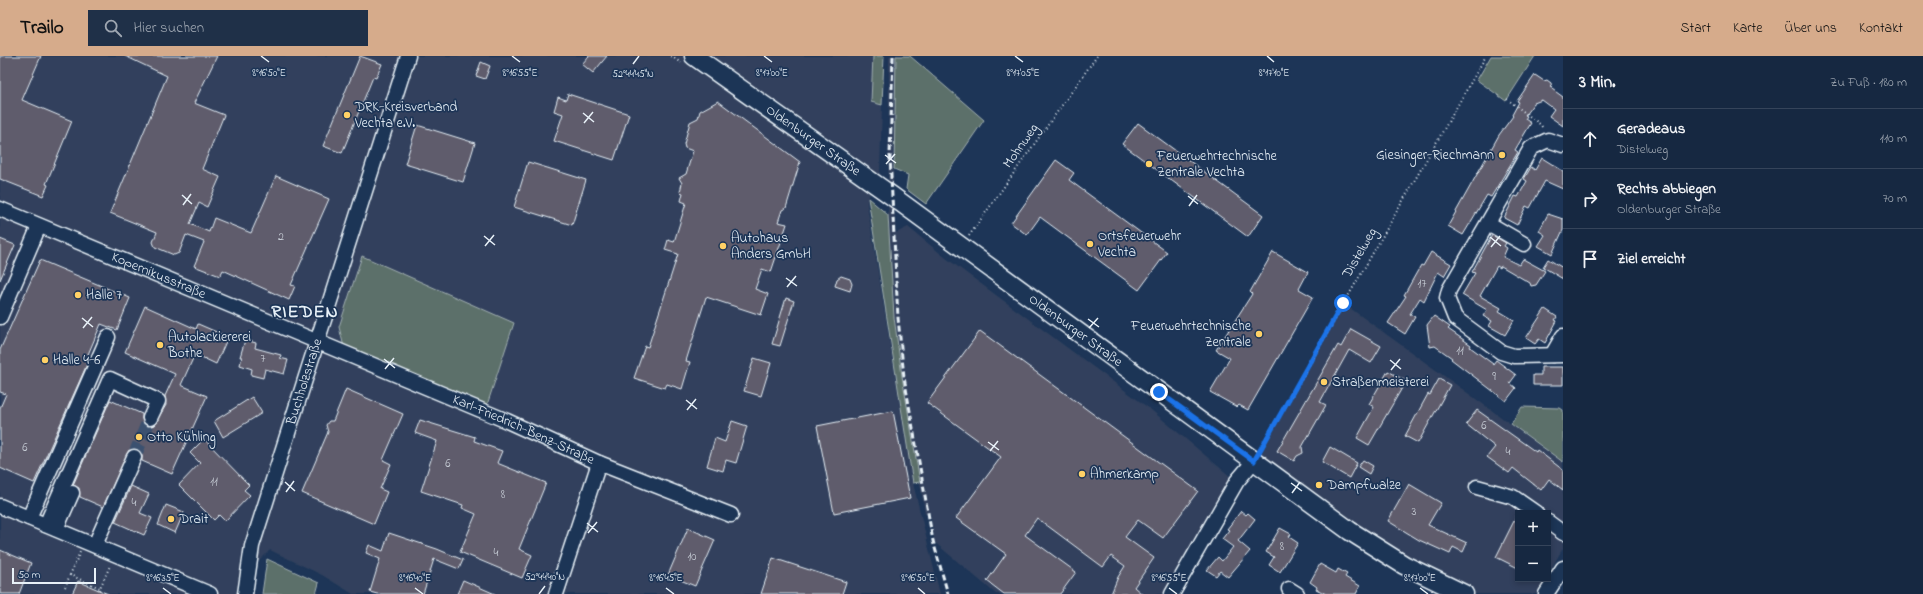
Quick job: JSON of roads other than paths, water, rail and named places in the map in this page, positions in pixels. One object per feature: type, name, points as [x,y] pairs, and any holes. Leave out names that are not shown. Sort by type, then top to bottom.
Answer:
[{"type":"main road","name":"Oldenburger Straße","points":[[694,56],[961,247],[1374,547],[1404,565],[1464,594]]},
{"type":"street","name":"Buchholzstraße","points":[[245,594],[252,546],[408,56]]},
{"type":"street","points":[[1563,145],[1548,140],[1531,148],[1449,290],[1447,298],[1455,318],[1465,327],[1506,355],[1557,355],[1563,336]]},
{"type":"street","name":"Kopernikusstraße","points":[[0,209],[317,343]]},
{"type":"street","points":[[1488,223],[1524,244]]},
{"type":"street","points":[[0,317],[39,226]]},
{"type":"street","points":[[29,518],[108,337]]},
{"type":"street","name":"Karl-Friedrich-Benz-Straße","points":[[317,343],[507,421],[599,463],[731,515]]},
{"type":"street","points":[[51,527],[110,379],[158,401],[150,418]]},
{"type":"street","points":[[89,543],[134,457]]},
{"type":"street","points":[[1172,594],[1237,481],[1254,461]]},
{"type":"street","points":[[556,594],[599,463]]},
{"type":"street","points":[[1476,487],[1513,497],[1532,510]]},
{"type":"street","points":[[51,527],[72,493]]},
{"type":"street","points":[[0,506],[115,554],[182,588],[210,594]]},
{"type":"street","points":[[1551,524],[1563,533]]},
{"type":"street","points":[[1546,594],[1563,568]]},
{"type":"tunnel","points":[[134,457],[150,418]]},
{"type":"railway","points":[[893,56],[890,156],[898,318],[904,377],[933,541],[948,594]]},
{"type":"place","name":"DRK-Kreisverband Vechta e.V.","points":[[347,115]]},
{"type":"place","name":"Giesinger-Riechmann","points":[[1502,155]]},
{"type":"place","name":"Feuerwehrtechnische Zentrale Vechta","points":[[1149,164]]},
{"type":"place","name":"Ortsfeuerwehr Vechta","points":[[1090,244]]},
{"type":"place","name":"Autohaus Anders GmbH","points":[[723,246]]},
{"type":"place","name":"Halle 7","points":[[78,295]]},
{"type":"place","name":"Feuerwehrtechnische Zentrale","points":[[1259,334]]},
{"type":"place","name":"Autolackiererei Bothe","points":[[160,345]]},
{"type":"place","name":"Halle 4-6","points":[[45,360]]},
{"type":"place","name":"Straßenmeisterei","points":[[1324,382]]},
{"type":"place","name":"Otto Kühling","points":[[139,437]]},
{"type":"place","name":"Ahmerkamp","points":[[1082,474]]},
{"type":"place","name":"Dampfwalze","points":[[1319,485]]},
{"type":"place","name":"Drait","points":[[171,519]]},
{"type":"district","name":"RIEDEN","points":[[305,313]]}]
